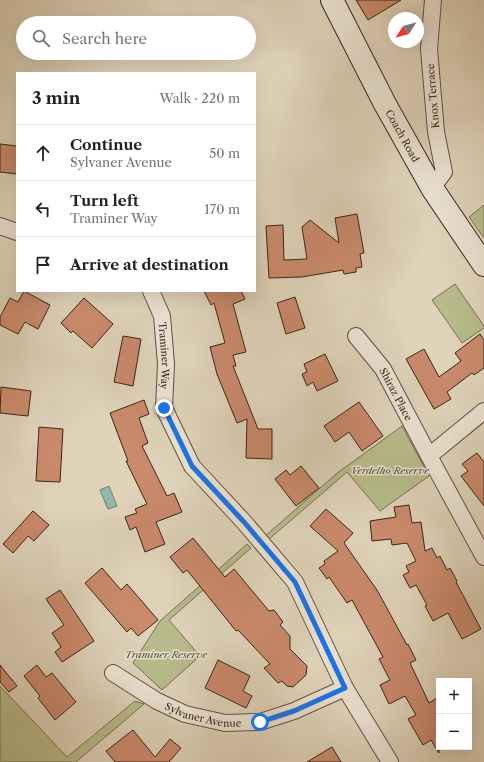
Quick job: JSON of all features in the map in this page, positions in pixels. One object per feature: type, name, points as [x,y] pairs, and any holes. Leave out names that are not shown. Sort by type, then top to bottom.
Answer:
[{"type":"street","name":"Coach Road","points":[[332,0],[384,104],[432,188],[484,265]]},
{"type":"street","name":"Knox Terrace","points":[[432,0],[429,49],[436,132],[444,172],[432,188]]},
{"type":"street","points":[[0,226],[16,232]]},
{"type":"street","name":"Traminer Way","points":[[151,292],[162,316],[166,364],[164,408],[192,466],[244,522],[295,582],[345,688],[390,762]]},
{"type":"street","name":"Shiraz Place","points":[[356,336],[383,369],[484,557]]},
{"type":"street","points":[[429,456],[484,411]]},
{"type":"street","name":"Sylvaner Avenue","points":[[113,673],[157,701],[185,714],[225,723],[260,722],[294,711],[345,688]]},
{"type":"green space","points":[[484,205],[484,238],[469,217]]},
{"type":"green space","points":[[455,284],[484,326],[484,328],[462,343],[432,300]]},
{"type":"green space","name":"Verdelho Reserve","points":[[402,426],[429,476],[380,511],[347,472],[268,540],[264,537],[336,474]]},
{"type":"green space","name":"Traminer Reserve","points":[[247,544],[251,548],[169,620],[200,656],[162,690],[133,663],[160,621]]},
{"type":"green space","points":[[0,686],[67,757],[135,701],[144,704],[76,762],[0,762]]},
{"type":"water","points":[[109,486],[117,506],[108,509],[100,490]]},
{"type":"building","points":[[356,0],[401,0],[368,20]]},
{"type":"building","points":[[0,144],[16,146],[16,174],[0,172]]},
{"type":"building","points":[[357,214],[364,253],[360,254],[362,267],[356,268],[356,272],[344,274],[343,270],[302,277],[269,278],[266,226],[283,225],[284,260],[307,259],[302,227],[310,220],[339,243],[335,218]]},
{"type":"building","points":[[23,292],[26,292],[50,305],[38,329],[25,322],[18,334],[0,325],[0,317],[10,298],[18,302]]},
{"type":"building","points":[[204,292],[242,292],[245,299],[233,304],[246,352],[233,355],[236,366],[233,366],[258,429],[272,429],[272,459],[246,458],[247,419],[237,423],[217,374],[210,347],[225,343],[214,303],[211,305]]},
{"type":"building","points":[[295,297],[305,328],[286,334],[277,303]]},
{"type":"building","points":[[84,298],[113,324],[92,348],[73,331],[71,333],[61,323]]},
{"type":"building","points":[[480,334],[484,340],[484,368],[474,375],[472,373],[447,392],[451,399],[434,409],[406,359],[424,349],[439,377],[461,361],[455,353]]},
{"type":"building","points":[[123,336],[141,339],[133,386],[114,382]]},
{"type":"building","points":[[325,354],[338,381],[317,391],[313,382],[307,386],[302,374],[307,372],[304,364]]},
{"type":"building","points":[[1,387],[31,391],[28,416],[0,413]]},
{"type":"building","points":[[144,400],[149,414],[139,418],[148,443],[142,446],[167,496],[174,493],[182,512],[156,522],[165,544],[145,552],[136,527],[130,530],[125,517],[137,513],[135,509],[147,504],[126,461],[128,461],[110,413]]},
{"type":"building","points":[[359,402],[383,436],[362,451],[349,432],[335,442],[324,426]]},
{"type":"building","points":[[39,427],[63,429],[60,482],[36,481]]},
{"type":"building","points":[[477,453],[484,462],[484,506],[461,476],[468,471],[462,464]]},
{"type":"building","points":[[301,466],[319,488],[296,506],[275,479],[286,470],[290,475]]},
{"type":"building","points":[[409,505],[412,523],[421,522],[425,551],[432,548],[437,558],[440,556],[447,570],[450,568],[481,629],[462,639],[448,613],[433,621],[425,606],[427,605],[416,585],[410,588],[403,575],[409,572],[406,566],[416,561],[407,543],[392,545],[391,539],[372,541],[370,521],[396,517],[394,507]]},
{"type":"building","points":[[326,509],[353,533],[344,543],[377,590],[407,645],[408,644],[416,660],[410,663],[429,703],[436,699],[436,748],[431,740],[423,745],[408,719],[416,715],[405,696],[389,704],[380,685],[390,680],[379,659],[383,657],[352,600],[347,603],[329,577],[327,579],[319,568],[325,564],[324,561],[338,551],[310,526]]},
{"type":"building","points":[[33,511],[49,525],[34,541],[28,536],[13,553],[3,544]]},
{"type":"building","points":[[193,538],[225,577],[234,569],[269,611],[274,610],[283,622],[280,625],[290,636],[290,649],[307,666],[306,675],[293,687],[287,686],[282,681],[278,683],[264,668],[270,664],[238,630],[236,631],[187,570],[183,573],[170,557]]},
{"type":"building","points":[[102,568],[121,590],[127,584],[158,620],[138,636],[131,628],[127,632],[85,583]]},
{"type":"building","points":[[60,590],[94,641],[62,662],[55,652],[61,647],[52,633],[64,625],[46,599]]},
{"type":"building","points":[[218,660],[250,676],[243,691],[252,696],[246,708],[205,688]]},
{"type":"building","points":[[0,665],[17,686],[9,692],[0,682]]},
{"type":"building","points":[[37,665],[46,677],[52,673],[76,702],[55,720],[38,698],[40,696],[24,676]]},
{"type":"building","points":[[133,730],[155,757],[170,739],[181,748],[169,762],[115,762],[106,751]]},
{"type":"building","points":[[332,747],[341,762],[307,762]]},
{"type":"route","points":[[164,408],[192,466],[244,522],[295,582],[345,688],[294,711],[260,722]]}]
